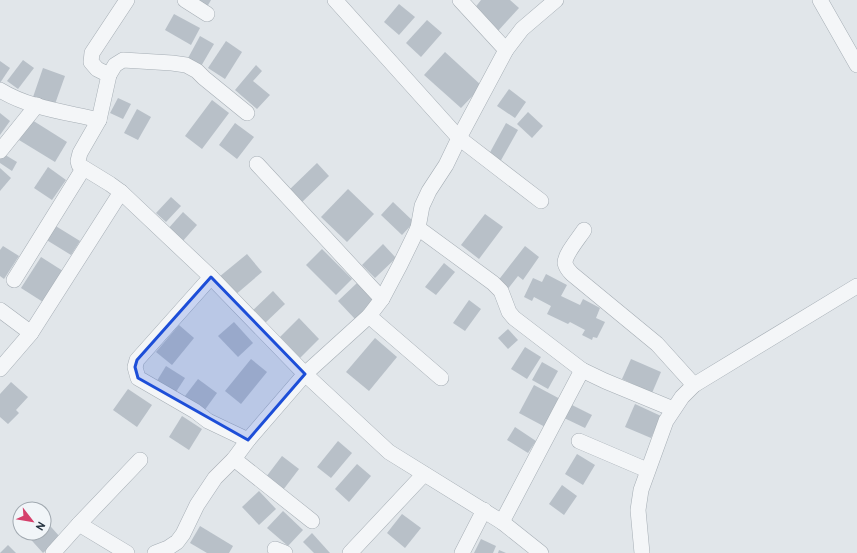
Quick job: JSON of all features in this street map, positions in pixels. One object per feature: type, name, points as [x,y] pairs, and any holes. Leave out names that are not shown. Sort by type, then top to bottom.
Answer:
[{"type":"street","points":[[108,75],[97,69],[91,62],[92,53],[127,0]]},
{"type":"street","points":[[185,0],[207,14]]},
{"type":"street","points":[[335,0],[459,138],[541,201]]},
{"type":"street","points":[[460,0],[506,50]]},
{"type":"street","points":[[156,553],[177,542],[183,534],[197,505],[215,478],[234,459],[248,440],[305,374],[369,316],[382,299],[418,228],[422,206],[429,191],[446,165],[506,50],[522,29],[555,0]]},
{"type":"street","points":[[820,0],[857,65]]},
{"type":"street","points":[[247,113],[197,71],[186,65],[172,62],[123,60],[115,65],[108,75],[99,120],[80,152],[78,161],[79,165],[83,169],[121,192],[211,277],[305,374],[389,452],[484,510],[502,522],[541,553]]},
{"type":"street","points":[[0,90],[12,97],[37,105],[99,120]]},
{"type":"street","points":[[0,151],[37,105]]},
{"type":"street","points":[[257,164],[382,299]]},
{"type":"street","points":[[14,280],[83,169]]},
{"type":"street","points":[[0,369],[31,333],[121,192]]},
{"type":"street","points":[[418,228],[493,283],[501,291],[509,312],[514,318],[582,370],[673,409]]},
{"type":"street","points":[[584,230],[567,255],[565,262],[566,267],[572,274],[657,344],[694,386]]},
{"type":"street","points":[[211,277],[137,360],[135,368],[138,378],[195,411],[208,421],[248,440]]},
{"type":"street","points":[[642,553],[638,510],[641,490],[666,421],[682,397],[694,386],[857,286]]},
{"type":"street","points":[[0,310],[31,333]]},
{"type":"street","points":[[369,316],[441,378]]},
{"type":"street","points":[[502,522],[582,370]]},
{"type":"street","points":[[579,441],[647,470]]},
{"type":"street","points":[[234,459],[312,521]]},
{"type":"street","points":[[53,553],[140,460]]},
{"type":"street","points":[[350,553],[424,474]]},
{"type":"street","points":[[462,553],[484,510]]},
{"type":"street","points":[[79,524],[127,553]]},
{"type":"highlighted area","points":[[211,277],[305,374],[248,440],[138,378],[135,367],[137,360]]},
{"type":"building","points":[[197,0],[211,0],[207,7]]},
{"type":"building","points":[[481,0],[510,0],[519,8],[498,31],[474,9]]},
{"type":"building","points":[[399,4],[415,17],[399,35],[384,22]]},
{"type":"building","points":[[174,14],[200,28],[191,45],[165,30]]},
{"type":"building","points":[[427,20],[442,33],[421,57],[406,43]]},
{"type":"building","points":[[200,36],[214,44],[200,68],[187,60]]},
{"type":"building","points":[[226,41],[242,52],[225,79],[208,68]]},
{"type":"building","points":[[445,52],[482,86],[461,108],[424,75]]},
{"type":"building","points":[[23,60],[34,68],[18,89],[7,81]]},
{"type":"building","points":[[0,61],[10,68],[0,83]]},
{"type":"building","points":[[256,65],[262,71],[253,81],[270,95],[257,109],[235,90]]},
{"type":"building","points":[[43,68],[65,76],[55,104],[33,97]]},
{"type":"building","points":[[509,89],[526,102],[515,118],[497,106]]},
{"type":"building","points":[[118,98],[131,104],[123,119],[110,113]]},
{"type":"building","points":[[212,100],[229,113],[202,149],[185,136]]},
{"type":"building","points":[[137,109],[151,117],[138,140],[124,133]]},
{"type":"building","points":[[528,112],[543,126],[532,138],[517,124]]},
{"type":"building","points":[[0,113],[10,121],[0,135]]},
{"type":"building","points":[[32,120],[67,142],[55,162],[19,140]]},
{"type":"building","points":[[235,123],[254,137],[237,159],[219,145]]},
{"type":"building","points":[[506,123],[518,130],[500,162],[488,156]]},
{"type":"building","points":[[2,153],[17,162],[12,171],[0,163],[0,156]]},
{"type":"building","points":[[317,163],[329,176],[300,204],[288,191]]},
{"type":"building","points":[[48,167],[66,180],[52,200],[34,188]]},
{"type":"building","points":[[0,168],[11,178],[0,191]]},
{"type":"building","points":[[348,189],[374,214],[347,242],[321,217]]},
{"type":"building","points":[[171,197],[181,206],[166,222],[156,213]]},
{"type":"building","points":[[393,202],[414,222],[402,235],[381,215]]},
{"type":"building","points":[[183,212],[197,225],[182,242],[167,230]]},
{"type":"building","points":[[485,214],[503,227],[479,259],[461,245]]},
{"type":"building","points":[[54,225],[80,241],[71,255],[45,239]]},
{"type":"building","points":[[383,244],[396,258],[375,278],[362,265]]},
{"type":"building","points":[[3,246],[19,256],[4,279],[0,276],[0,250]]},
{"type":"building","points":[[525,246],[539,257],[523,280],[518,276],[507,290],[497,282]]},
{"type":"building","points":[[322,249],[352,279],[336,295],[306,265]]},
{"type":"building","points":[[247,254],[262,272],[234,296],[219,277]]},
{"type":"building","points":[[41,257],[63,271],[43,302],[21,288]]},
{"type":"building","points":[[444,263],[455,272],[436,295],[425,287]]},
{"type":"building","points":[[546,274],[567,285],[561,296],[580,305],[583,299],[600,308],[596,318],[605,322],[597,338],[593,337],[592,340],[582,335],[585,330],[570,322],[568,324],[547,314],[551,306],[534,297],[532,301],[524,297],[533,278],[542,282]]},
{"type":"building","points":[[357,283],[374,300],[355,319],[338,301]]},
{"type":"building","points":[[273,291],[285,304],[263,325],[251,312]]},
{"type":"building","points":[[469,300],[481,309],[465,331],[453,323]]},
{"type":"building","points":[[299,318],[319,339],[300,358],[280,337]]},
{"type":"building","points":[[234,322],[253,343],[238,357],[218,336]]},
{"type":"building","points":[[179,325],[194,338],[172,365],[156,352]]},
{"type":"building","points":[[508,329],[518,340],[508,349],[498,338]]},
{"type":"building","points":[[375,338],[397,357],[369,391],[346,372]]},
{"type":"building","points":[[525,347],[541,357],[527,379],[511,369]]},
{"type":"building","points":[[251,359],[267,372],[241,404],[225,391]]},
{"type":"building","points":[[631,359],[661,372],[652,393],[622,379]]},
{"type":"building","points":[[542,362],[558,371],[548,389],[532,380]]},
{"type":"building","points":[[166,366],[185,378],[174,395],[155,384]]},
{"type":"building","points":[[198,379],[217,393],[204,411],[185,396]]},
{"type":"building","points":[[11,382],[28,397],[16,410],[19,413],[8,424],[0,417],[0,394]]},
{"type":"building","points":[[534,385],[562,400],[547,428],[519,413]]},
{"type":"building","points":[[128,389],[152,405],[137,427],[113,410]]},
{"type":"building","points":[[568,403],[592,415],[585,428],[562,417]]},
{"type":"building","points":[[635,404],[661,416],[651,438],[625,427]]},
{"type":"building","points":[[182,416],[202,429],[189,450],[169,437]]},
{"type":"building","points":[[515,427],[536,441],[528,453],[507,440]]},
{"type":"building","points":[[338,441],[352,453],[331,478],[317,467]]},
{"type":"building","points":[[577,454],[595,465],[583,485],[565,474]]},
{"type":"building","points":[[282,456],[299,469],[283,490],[266,477]]},
{"type":"building","points":[[357,464],[371,476],[349,502],[335,489]]},
{"type":"building","points":[[562,485],[577,496],[564,515],[549,504]]},
{"type":"building","points":[[259,491],[276,509],[259,525],[242,507]]},
{"type":"building","points":[[283,511],[303,530],[288,546],[267,528]]},
{"type":"building","points":[[402,514],[421,528],[405,548],[387,533]]},
{"type":"building","points":[[200,526],[233,546],[229,553],[207,553],[190,543]]},
{"type":"building","points":[[52,528],[60,537],[43,553],[32,541],[52,541]]},
{"type":"building","points":[[312,533],[330,553],[314,553],[303,542]]},
{"type":"building","points":[[481,539],[496,546],[493,553],[474,553]]},
{"type":"building","points":[[8,545],[16,553],[0,553]]},
{"type":"building","points":[[499,550],[506,553],[498,553]]}]
